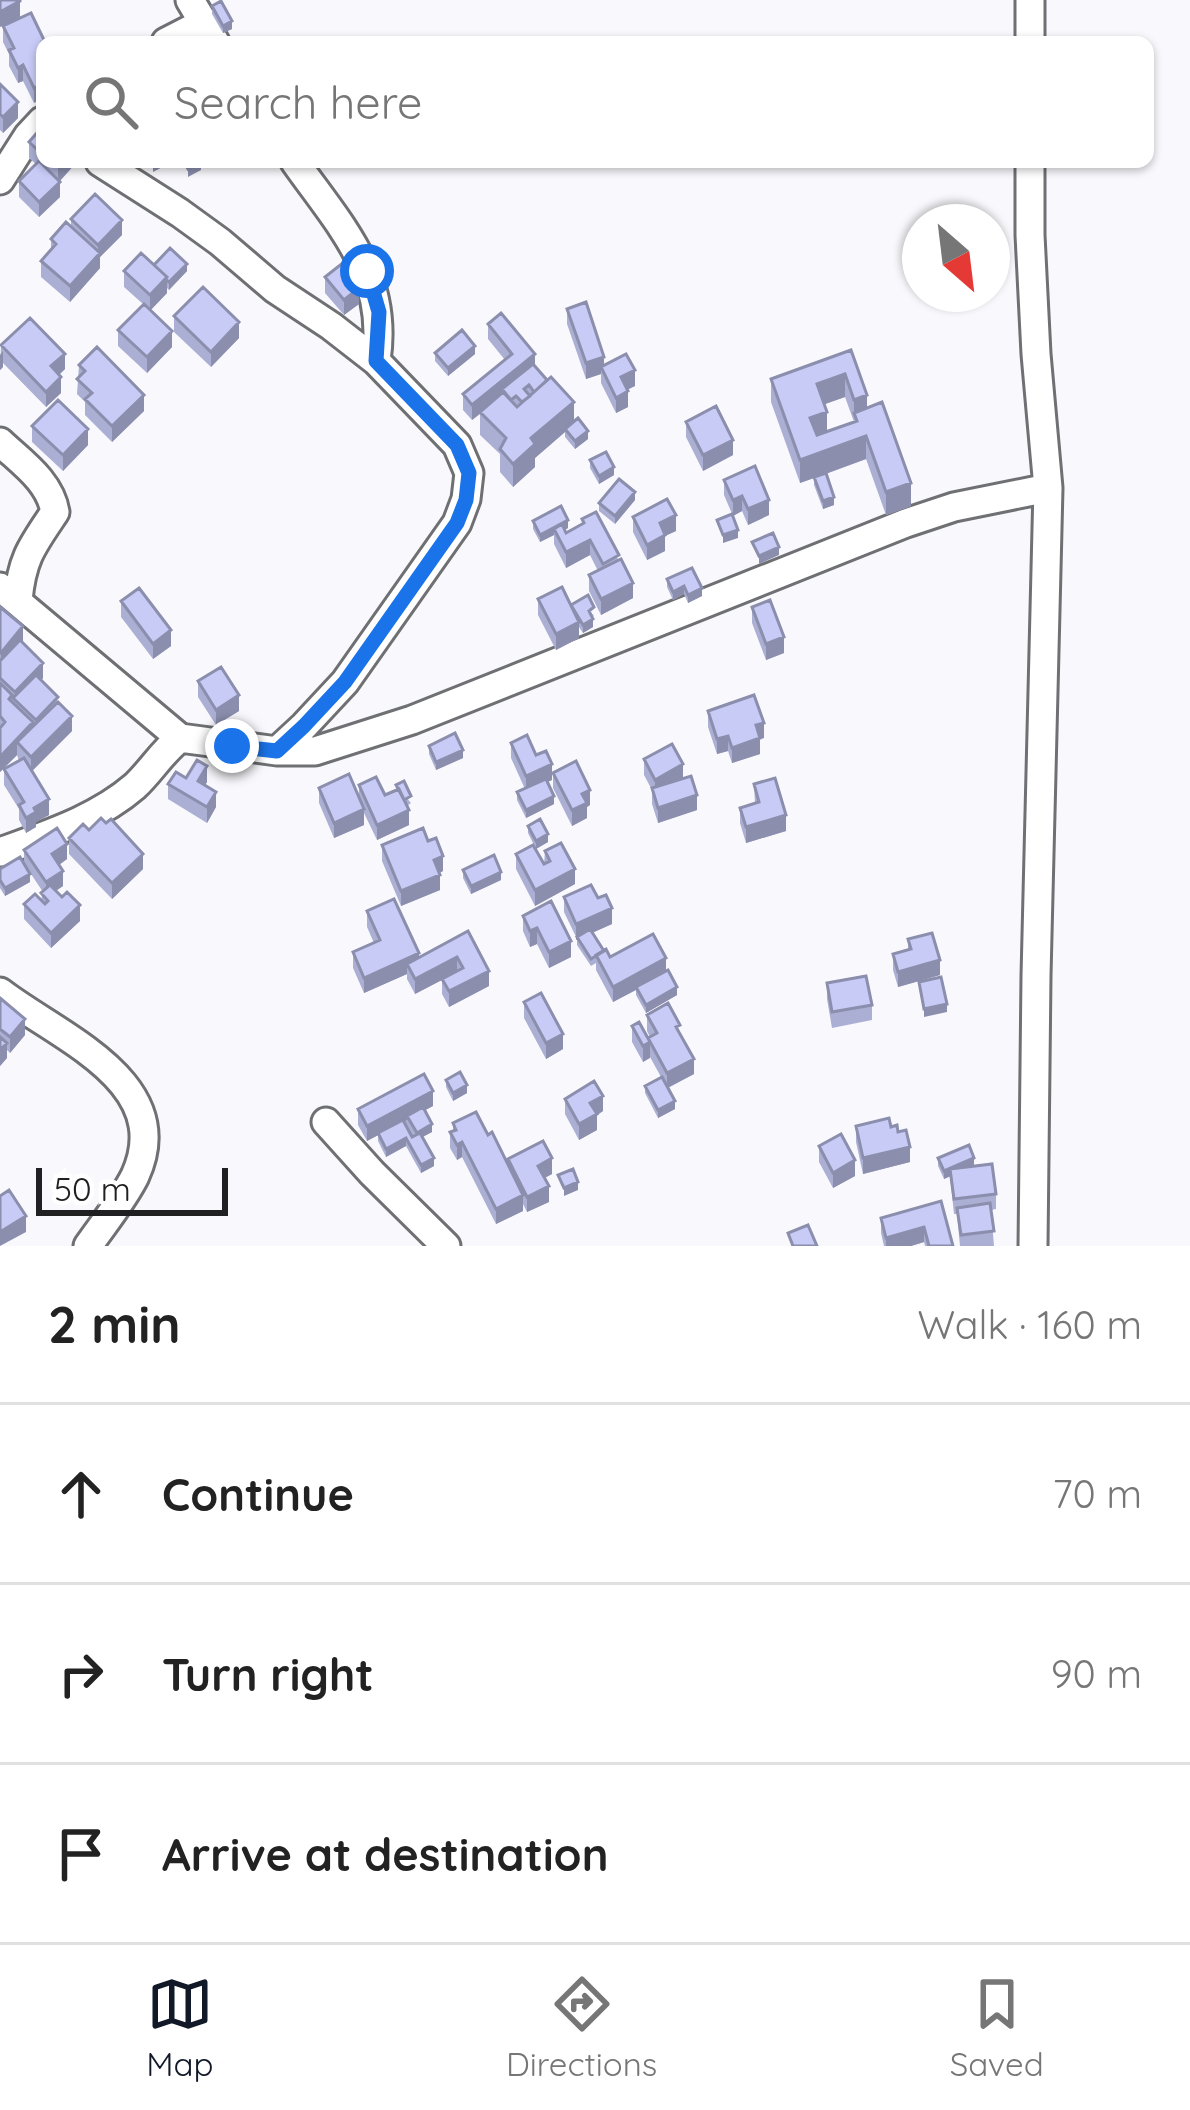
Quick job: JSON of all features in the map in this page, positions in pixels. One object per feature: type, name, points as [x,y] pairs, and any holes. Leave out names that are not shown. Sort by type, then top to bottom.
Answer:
[{"type":"street","points":[[1030,0],[1030,36]]},
{"type":"street","points":[[0,181],[36,127]]},
{"type":"street","points":[[109,168],[193,223],[376,361],[457,445],[469,473],[457,523],[345,682],[277,751]]},
{"type":"street","points":[[299,168],[367,271],[379,312],[376,361]]},
{"type":"street","points":[[1030,168],[1036,354],[1048,488],[1034,1246]]},
{"type":"street","points":[[0,442],[45,485],[55,512],[26,554],[9,593],[180,738],[277,751],[315,751],[372,734],[906,524],[954,507],[1048,488]]},
{"type":"street","points":[[0,852],[89,816],[120,797],[180,738]]},
{"type":"street","points":[[0,992],[107,1065],[123,1082],[142,1121],[145,1138],[135,1174],[88,1246]]},
{"type":"street","points":[[326,1122],[432,1240]]},
{"type":"building","points":[[0,0],[20,0],[20,1],[0,12]]},
{"type":"building","points":[[221,1],[232,21],[223,26],[212,6]]},
{"type":"building","points":[[31,13],[42,36],[36,36],[36,87],[23,65],[18,68],[3,26]]},
{"type":"building","points":[[0,84],[18,102],[3,117],[0,114]]},
{"type":"building","points":[[36,164],[60,182],[39,202],[19,181]]},
{"type":"building","points":[[95,194],[122,220],[98,245],[71,219]]},
{"type":"building","points":[[66,222],[100,253],[70,286],[41,261]]},
{"type":"building","points":[[170,248],[187,264],[169,282],[154,265]]},
{"type":"building","points":[[141,253],[167,277],[150,295],[124,271]]},
{"type":"building","points":[[349,258],[359,271],[351,278],[359,288],[344,300],[325,277]]},
{"type":"building","points":[[203,287],[239,322],[211,352],[174,316]]},
{"type":"building","points":[[586,302],[604,357],[586,363],[567,309]]},
{"type":"building","points":[[144,304],[172,331],[147,357],[118,330]]},
{"type":"building","points":[[501,313],[535,354],[472,405],[463,394],[512,354],[488,324]]},
{"type":"building","points":[[30,318],[65,354],[51,366],[61,377],[46,392],[1,345]]},
{"type":"building","points":[[462,330],[475,346],[448,368],[435,353]]},
{"type":"building","points":[[97,347],[144,395],[112,426],[85,399],[92,393],[77,379],[85,371],[79,365]]},
{"type":"building","points":[[851,350],[867,395],[854,400],[845,374],[817,384],[827,412],[810,418],[817,435],[857,421],[854,413],[882,402],[911,483],[886,492],[866,436],[800,460],[771,379]]},
{"type":"building","points":[[626,354],[635,370],[621,377],[628,391],[616,398],[601,367]]},
{"type":"building","points":[[533,364],[547,380],[534,392],[529,385],[524,389],[530,396],[522,402],[516,396],[511,400],[502,389]]},
{"type":"building","points":[[551,377],[574,402],[531,438],[535,444],[513,464],[500,449],[506,438],[480,412],[503,392],[517,407]]},
{"type":"building","points":[[58,400],[88,429],[63,455],[32,426]]},
{"type":"building","points":[[716,406],[733,440],[703,455],[686,422]]},
{"type":"building","points":[[578,418],[588,431],[575,441],[565,429]]},
{"type":"building","points":[[606,452],[614,467],[599,476],[590,460]]},
{"type":"building","points":[[755,466],[769,500],[748,509],[742,496],[733,500],[724,480]]},
{"type":"building","points":[[826,473],[834,497],[823,501],[814,477]]},
{"type":"building","points":[[619,479],[635,492],[615,516],[599,503]]},
{"type":"building","points":[[667,499],[676,515],[660,523],[665,535],[647,545],[633,517]]},
{"type":"building","points":[[561,506],[568,520],[540,535],[533,521]]},
{"type":"building","points":[[596,512],[619,555],[603,564],[590,540],[566,552],[554,529],[562,524],[566,533]]},
{"type":"building","points":[[732,514],[738,530],[723,535],[717,520]]},
{"type":"building","points":[[773,533],[779,547],[759,556],[752,542]]},
{"type":"building","points":[[621,559],[633,583],[601,599],[589,575]]},
{"type":"building","points":[[692,568],[702,588],[688,595],[684,586],[673,592],[667,579]]},
{"type":"building","points":[[562,587],[579,622],[556,634],[538,599]]},
{"type":"building","points":[[139,588],[171,630],[153,644],[121,601]]},
{"type":"building","points":[[588,595],[593,619],[583,625],[571,605]]},
{"type":"building","points":[[770,600],[784,637],[766,644],[752,607]]},
{"type":"building","points":[[0,607],[23,626],[1,653],[0,652]]},
{"type":"building","points":[[20,640],[43,663],[15,692],[0,678],[0,661]]},
{"type":"building","points":[[221,667],[239,695],[216,710],[198,681]]},
{"type":"building","points":[[36,675],[58,697],[36,720],[13,698]]},
{"type":"building","points":[[0,683],[33,722],[0,757],[0,728],[5,722],[0,716]]},
{"type":"building","points":[[754,695],[764,723],[756,725],[760,738],[732,748],[728,736],[717,739],[708,711]]},
{"type":"building","points":[[58,702],[72,716],[31,757],[17,742]]},
{"type":"building","points":[[455,733],[463,750],[436,762],[429,746]]},
{"type":"building","points":[[527,735],[536,755],[546,751],[552,764],[526,776],[511,743]]},
{"type":"building","points":[[672,744],[683,764],[655,780],[644,759]]},
{"type":"building","points":[[24,758],[49,799],[26,818],[19,805],[24,802],[4,769]]},
{"type":"building","points":[[197,760],[207,766],[198,781],[216,792],[207,807],[168,784],[176,772],[186,778]]},
{"type":"building","points":[[576,761],[590,790],[582,794],[587,803],[572,810],[553,773]]},
{"type":"building","points":[[349,774],[364,809],[334,823],[319,788]]},
{"type":"building","points":[[691,776],[697,795],[658,808],[652,788]]},
{"type":"building","points":[[376,777],[385,795],[399,789],[409,810],[377,825],[359,785]]},
{"type":"building","points":[[775,778],[786,815],[746,827],[740,808],[759,802],[754,784]]},
{"type":"building","points":[[546,779],[554,796],[526,810],[517,792]]},
{"type":"building","points":[[404,781],[411,796],[404,800],[396,785]]},
{"type":"building","points":[[101,818],[106,823],[111,819],[143,854],[112,883],[69,838],[83,824],[89,830]]},
{"type":"building","points":[[540,819],[548,834],[536,841],[528,826]]},
{"type":"building","points":[[57,828],[67,844],[52,854],[63,871],[46,882],[24,850]]},
{"type":"building","points":[[423,828],[428,841],[436,838],[443,856],[434,860],[440,875],[401,891],[382,845]]},
{"type":"building","points":[[561,843],[575,869],[535,890],[516,854],[533,845],[544,864],[550,861],[545,851]]},
{"type":"building","points":[[494,855],[501,872],[471,886],[463,870]]},
{"type":"building","points":[[20,857],[30,874],[5,888],[0,869]]},
{"type":"building","points":[[50,885],[62,897],[67,892],[80,905],[51,933],[24,904],[35,894],[45,904],[48,901],[41,893]]},
{"type":"building","points":[[591,885],[598,898],[606,895],[612,908],[576,924],[564,897]]},
{"type":"building","points":[[394,899],[419,953],[364,978],[353,952],[380,940],[367,911]]},
{"type":"building","points":[[551,901],[571,941],[549,952],[537,928],[530,931],[523,916]]},
{"type":"building","points":[[590,929],[604,951],[591,959],[577,937]]},
{"type":"building","points":[[468,931],[489,971],[449,991],[442,979],[463,968],[457,957],[415,979],[407,964]]},
{"type":"building","points":[[932,933],[940,960],[898,972],[893,954],[911,949],[908,939]]},
{"type":"building","points":[[653,934],[666,958],[613,987],[596,955],[606,949],[610,957]]},
{"type":"building","points":[[668,970],[677,987],[646,1005],[636,987]]},
{"type":"building","points":[[866,976],[872,1005],[832,1012],[827,983]]},
{"type":"building","points":[[941,977],[947,1004],[924,1009],[919,982]]},
{"type":"building","points":[[541,993],[563,1034],[546,1043],[524,1002]]},
{"type":"building","points":[[0,998],[25,1019],[10,1037],[0,1029]]},
{"type":"building","points":[[668,1003],[694,1059],[667,1073],[648,1038],[657,1033],[647,1015]]},
{"type":"building","points":[[639,1022],[650,1042],[643,1046],[632,1026]]},
{"type":"building","points":[[460,1072],[467,1085],[453,1093],[446,1080]]},
{"type":"building","points":[[424,1074],[433,1091],[367,1126],[358,1109]]},
{"type":"building","points":[[662,1077],[675,1101],[658,1110],[645,1086]]},
{"type":"building","points":[[594,1081],[603,1096],[590,1103],[597,1114],[579,1124],[565,1099]]},
{"type":"building","points":[[423,1107],[432,1124],[417,1133],[407,1116]]},
{"type":"building","points":[[476,1112],[488,1135],[492,1132],[523,1195],[496,1209],[462,1142],[457,1145],[450,1132],[456,1130],[453,1123]]},
{"type":"building","points":[[889,1118],[898,1132],[906,1130],[910,1147],[863,1158],[856,1126]]},
{"type":"building","points":[[403,1120],[412,1137],[420,1133],[434,1158],[421,1165],[406,1138],[386,1149],[378,1133]]},
{"type":"building","points":[[841,1134],[855,1160],[833,1173],[819,1146]]},
{"type":"building","points":[[543,1141],[552,1158],[538,1166],[549,1186],[527,1197],[508,1159]]},
{"type":"building","points":[[969,1145],[974,1158],[944,1171],[938,1158]]},
{"type":"building","points":[[992,1164],[996,1194],[954,1199],[950,1169]]},
{"type":"building","points":[[573,1169],[578,1182],[564,1188],[558,1175]]},
{"type":"building","points":[[9,1190],[26,1216],[0,1232],[0,1196]]},
{"type":"building","points":[[941,1201],[953,1246],[929,1246],[924,1227],[886,1238],[881,1218]]},
{"type":"building","points":[[990,1203],[994,1231],[961,1235],[957,1208]]},
{"type":"building","points":[[808,1225],[817,1246],[793,1246],[788,1233]]},
{"type":"route","points":[[232,746],[277,751],[304,726],[345,682],[389,621],[457,523],[466,500],[469,473],[457,445],[376,361],[379,312],[367,271]]}]
